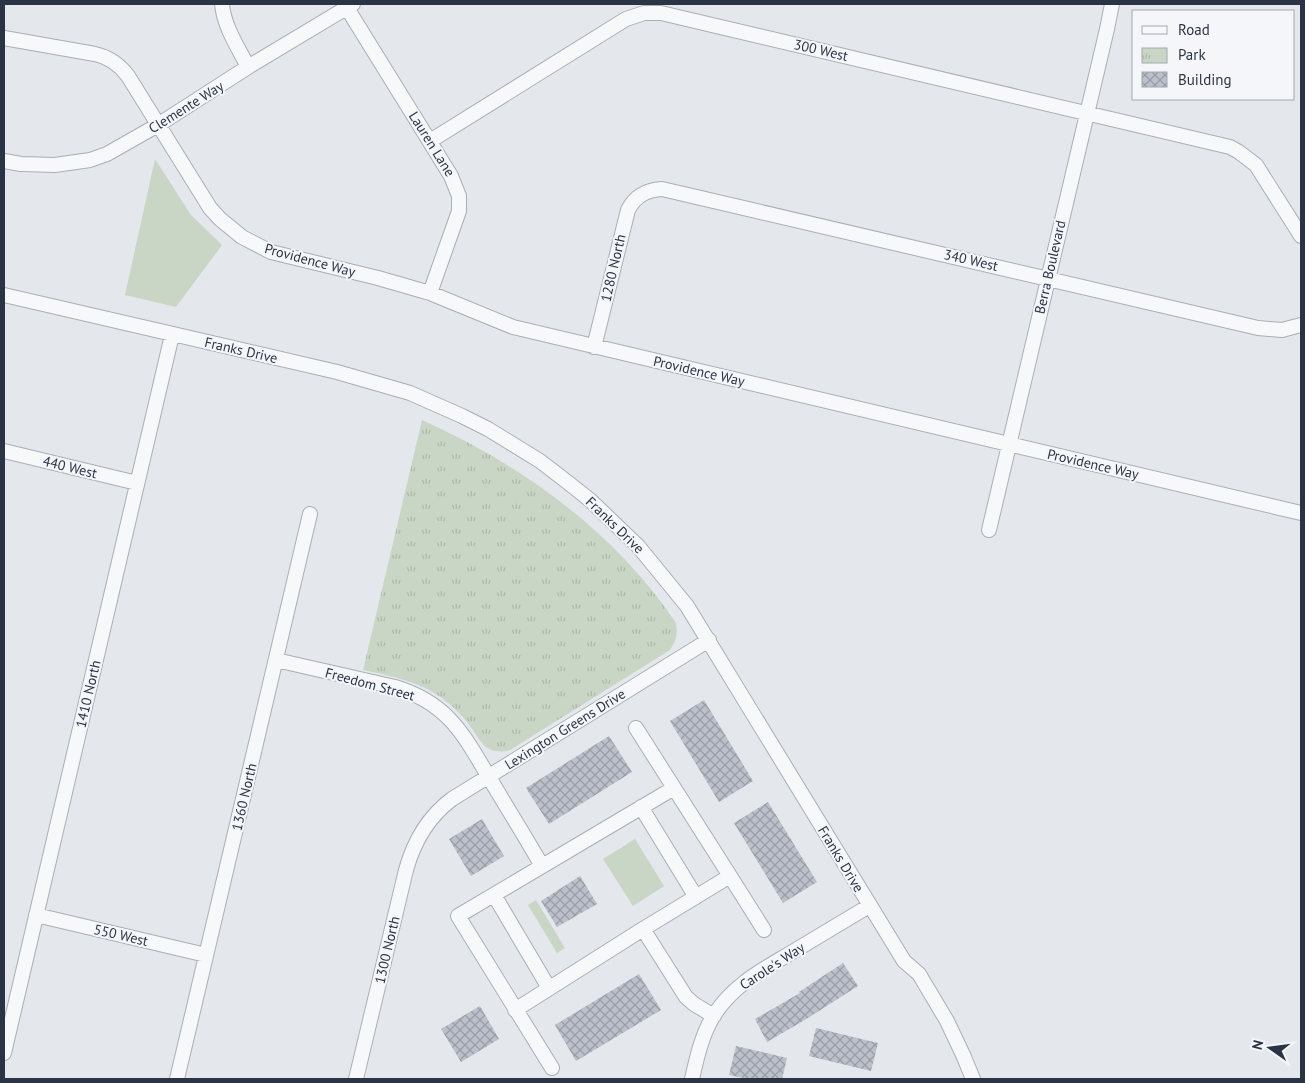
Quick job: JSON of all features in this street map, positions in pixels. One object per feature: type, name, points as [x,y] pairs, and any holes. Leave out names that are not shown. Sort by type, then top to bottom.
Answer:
[{"type":"street","points":[[222,4],[230,34],[248,67]]},
{"type":"street","name":"Berra Boulevard","points":[[989,530],[1112,4]]},
{"type":"street","name":"Clemente Way","points":[[4,161],[22,164],[55,165],[90,160],[107,154],[158,125],[248,67],[350,6]]},
{"type":"street","name":"Lauren Lane","points":[[350,6],[455,182],[459,196],[457,218],[430,293]]},
{"type":"street","name":"300 West","points":[[430,141],[618,23],[635,15],[652,12],[669,14],[1220,144],[1239,152],[1256,165],[1301,236]]},
{"type":"street","name":"Providence Way","points":[[4,38],[95,54],[112,60],[124,70],[210,208],[225,224],[242,237],[262,248],[282,255],[378,278],[430,293],[513,327],[1301,513]]},
{"type":"street","name":"340 West","points":[[641,194],[654,189],[669,190],[1264,329],[1282,330],[1301,325]]},
{"type":"street","name":"1280 North","points":[[594,347],[625,216],[631,204],[641,194]]},
{"type":"street","name":"Franks Drive","points":[[4,295],[382,384],[436,404],[488,429],[566,480],[638,546],[687,606],[869,906],[904,961],[918,974],[961,1049],[973,1079]]},
{"type":"street","name":"1410 North","points":[[4,1053],[172,335]]},
{"type":"street","name":"440 West","points":[[4,451],[137,483]]},
{"type":"street","name":"1360 North","points":[[177,1079],[310,514]]},
{"type":"street","name":"Lexington Greens Drive","points":[[426,824],[439,809],[488,776],[709,640]]},
{"type":"street","name":"Freedom Street","points":[[276,660],[395,688],[422,698],[446,715],[467,739],[542,866]]},
{"type":"street","points":[[636,728],[764,930]]},
{"type":"street","points":[[552,1068],[458,916],[674,788]]},
{"type":"street","points":[[641,808],[696,897]]},
{"type":"street","name":"1300 North","points":[[356,1079],[410,855],[426,824]]},
{"type":"street","points":[[515,1010],[730,876]]},
{"type":"street","points":[[494,895],[549,988]]},
{"type":"street","name":"Carole's Way","points":[[692,1079],[700,1047],[714,1016],[727,998],[742,983],[869,906]]},
{"type":"street","name":"550 West","points":[[36,915],[206,955]]},
{"type":"street","points":[[643,929],[686,998],[714,1016]]},
{"type":"green space","points":[[155,159],[191,215],[222,245],[176,307],[125,295]]},
{"type":"green space","points":[[422,420],[495,457],[563,504],[595,530],[624,559],[652,590],[676,623],[676,637],[670,650],[510,750],[494,751],[484,745],[458,712],[433,692],[404,680],[363,670]]},
{"type":"green space","points":[[635,839],[664,886],[633,906],[603,859]]},
{"type":"green space","points":[[536,900],[565,948],[557,953],[528,905]]},
{"type":"building","points":[[704,700],[753,781],[719,802],[670,721]]},
{"type":"building","points":[[609,736],[632,772],[549,824],[526,788]]},
{"type":"building","points":[[768,802],[817,882],[783,903],[734,823]]},
{"type":"building","points":[[482,819],[504,856],[471,876],[449,839]]},
{"type":"building","points":[[580,876],[597,904],[557,927],[541,901]]},
{"type":"building","points":[[843,963],[858,986],[767,1042],[755,1019],[800,993]]},
{"type":"building","points":[[639,974],[661,1010],[576,1061],[555,1025]]},
{"type":"building","points":[[480,1006],[499,1039],[461,1062],[441,1029]]},
{"type":"building","points":[[816,1028],[878,1043],[871,1071],[809,1056]]},
{"type":"building","points":[[736,1046],[787,1058],[782,1079],[748,1079],[729,1075]]}]
